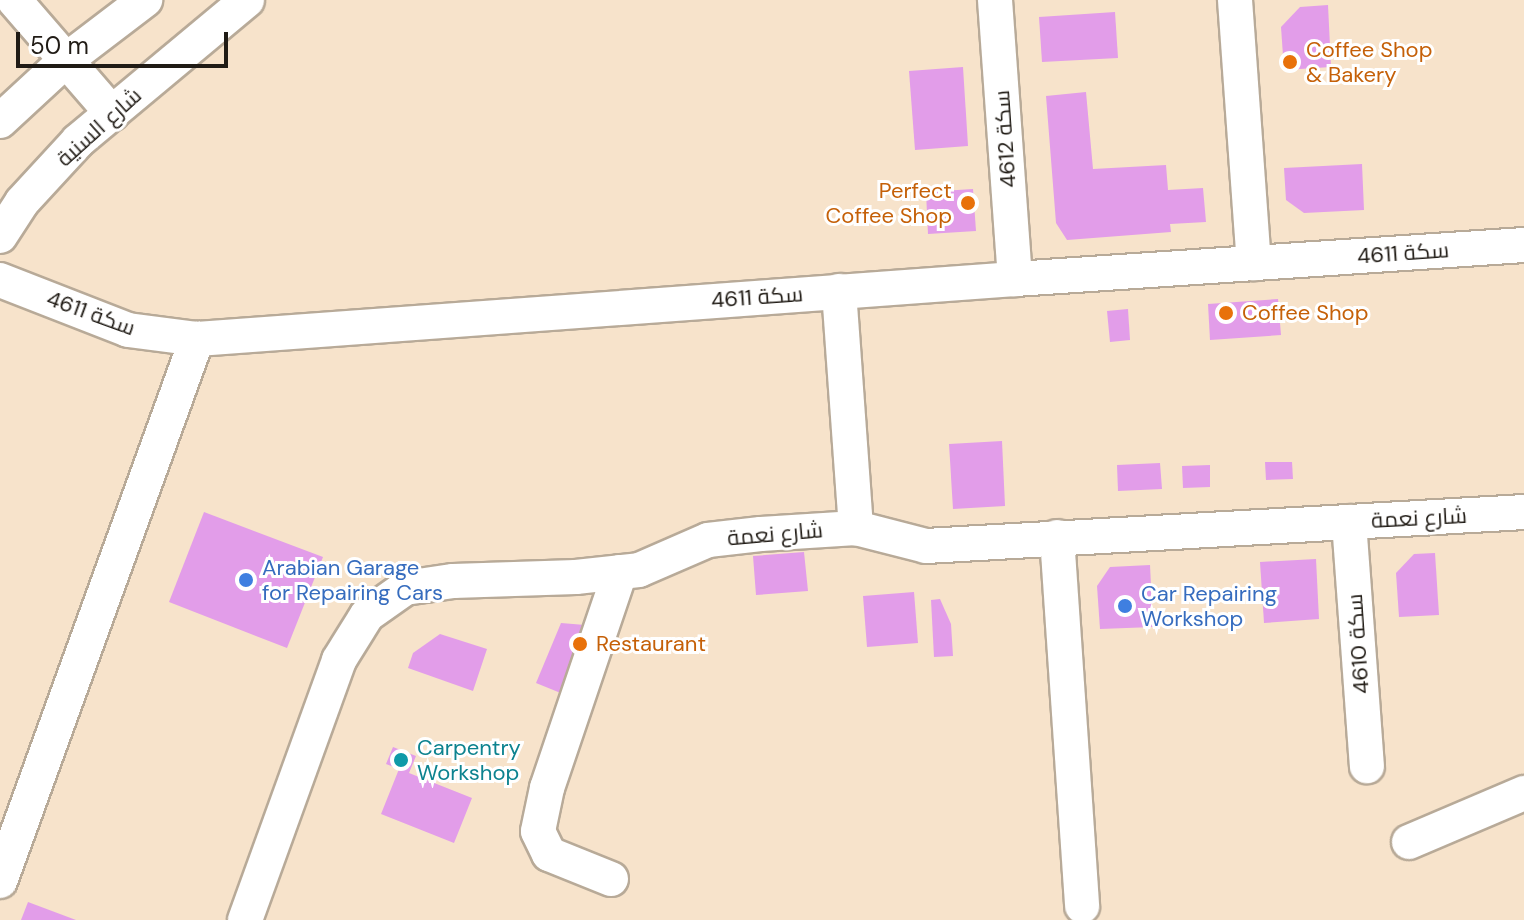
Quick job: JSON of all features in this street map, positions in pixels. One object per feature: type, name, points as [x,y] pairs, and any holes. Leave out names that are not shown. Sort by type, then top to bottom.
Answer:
[{"type":"street","points":[[14,0],[112,113]]},
{"type":"street","points":[[0,121],[65,61],[145,0]]},
{"type":"street","name":"شارع السنية","points":[[0,236],[31,192],[78,141],[247,0]]},
{"type":"street","name":"سكة 4612","points":[[995,0],[1015,279]]},
{"type":"street","points":[[1235,0],[1254,263]]},
{"type":"street","name":"سكة 4611","points":[[0,280],[128,330],[197,339],[839,291],[1524,245]]},
{"type":"street","points":[[839,291],[856,528]]},
{"type":"street","points":[[0,881],[197,339]]},
{"type":"street","name":"شارع نعمة","points":[[245,920],[339,660],[367,615],[405,588],[453,581],[576,577],[639,570],[708,540],[856,528],[926,546],[1524,512]]},
{"type":"street","name":"سكة 4610","points":[[1349,522],[1367,766]]},
{"type":"street","points":[[1057,537],[1082,906]]},
{"type":"street","points":[[611,879],[549,854],[538,831],[547,788],[620,572]]},
{"type":"street","points":[[1409,842],[1524,793]]},
{"type":"shaded area","points":[[0,0],[1524,0],[1524,920],[0,920]]},
{"type":"building","points":[[1328,5],[1331,67],[1284,70],[1281,27],[1300,7]]},
{"type":"building","points":[[1115,12],[1118,58],[1042,62],[1039,17]]},
{"type":"building","points":[[963,67],[968,146],[915,150],[909,71]]},
{"type":"building","points":[[1086,92],[1093,169],[1166,165],[1168,190],[1203,188],[1206,222],[1170,224],[1171,232],[1067,240],[1056,223],[1046,96]]},
{"type":"building","points":[[1362,164],[1364,210],[1304,213],[1286,200],[1284,168]]},
{"type":"building","points":[[973,189],[976,231],[928,234],[926,192]]},
{"type":"building","points":[[1278,299],[1281,335],[1210,340],[1208,304]]},
{"type":"building","points":[[1128,309],[1130,340],[1110,342],[1107,311]]},
{"type":"building","points":[[1002,441],[1005,506],[953,509],[949,444]]},
{"type":"building","points":[[1265,462],[1292,462],[1293,479],[1266,480]]},
{"type":"building","points":[[1160,463],[1162,489],[1118,491],[1117,465]]},
{"type":"building","points":[[1210,465],[1210,487],[1183,488],[1182,466]]},
{"type":"building","name":"Arabian Garage for Repairing Cars","points":[[204,512],[323,557],[287,648],[169,602]]},
{"type":"building","points":[[804,552],[808,591],[756,595],[753,556]]},
{"type":"building","points":[[1435,553],[1439,615],[1399,617],[1396,573],[1414,554]]},
{"type":"building","points":[[1316,559],[1319,619],[1264,623],[1260,562]]},
{"type":"building","name":"Car Repairing Workshop","points":[[1150,565],[1153,627],[1100,629],[1097,586],[1110,567]]},
{"type":"building","points":[[914,592],[918,643],[867,647],[863,596]]},
{"type":"building","points":[[940,599],[951,624],[953,656],[934,657],[931,600]]},
{"type":"building","points":[[561,623],[597,626],[568,696],[536,683]]},
{"type":"building","points":[[440,634],[487,649],[473,691],[408,668],[413,653]]},
{"type":"building","points":[[393,747],[416,756],[409,773],[472,798],[454,843],[381,814],[399,769],[386,764]]},
{"type":"building","points":[[28,902],[76,920],[21,920]]},
{"type":"place","name":"Coffee Shop & Bakery","points":[[1290,62]]},
{"type":"place","name":"Perfect Coffee Shop","points":[[968,203]]},
{"type":"place","name":"Coffee Shop","points":[[1226,313]]},
{"type":"place","name":"Arabian Garage for Repairing Cars","points":[[246,580]]},
{"type":"place","name":"Car Repairing Workshop","points":[[1125,606]]},
{"type":"place","name":"Restaurant","points":[[580,644]]},
{"type":"place","name":"Carpentry Workshop","points":[[401,760]]}]
